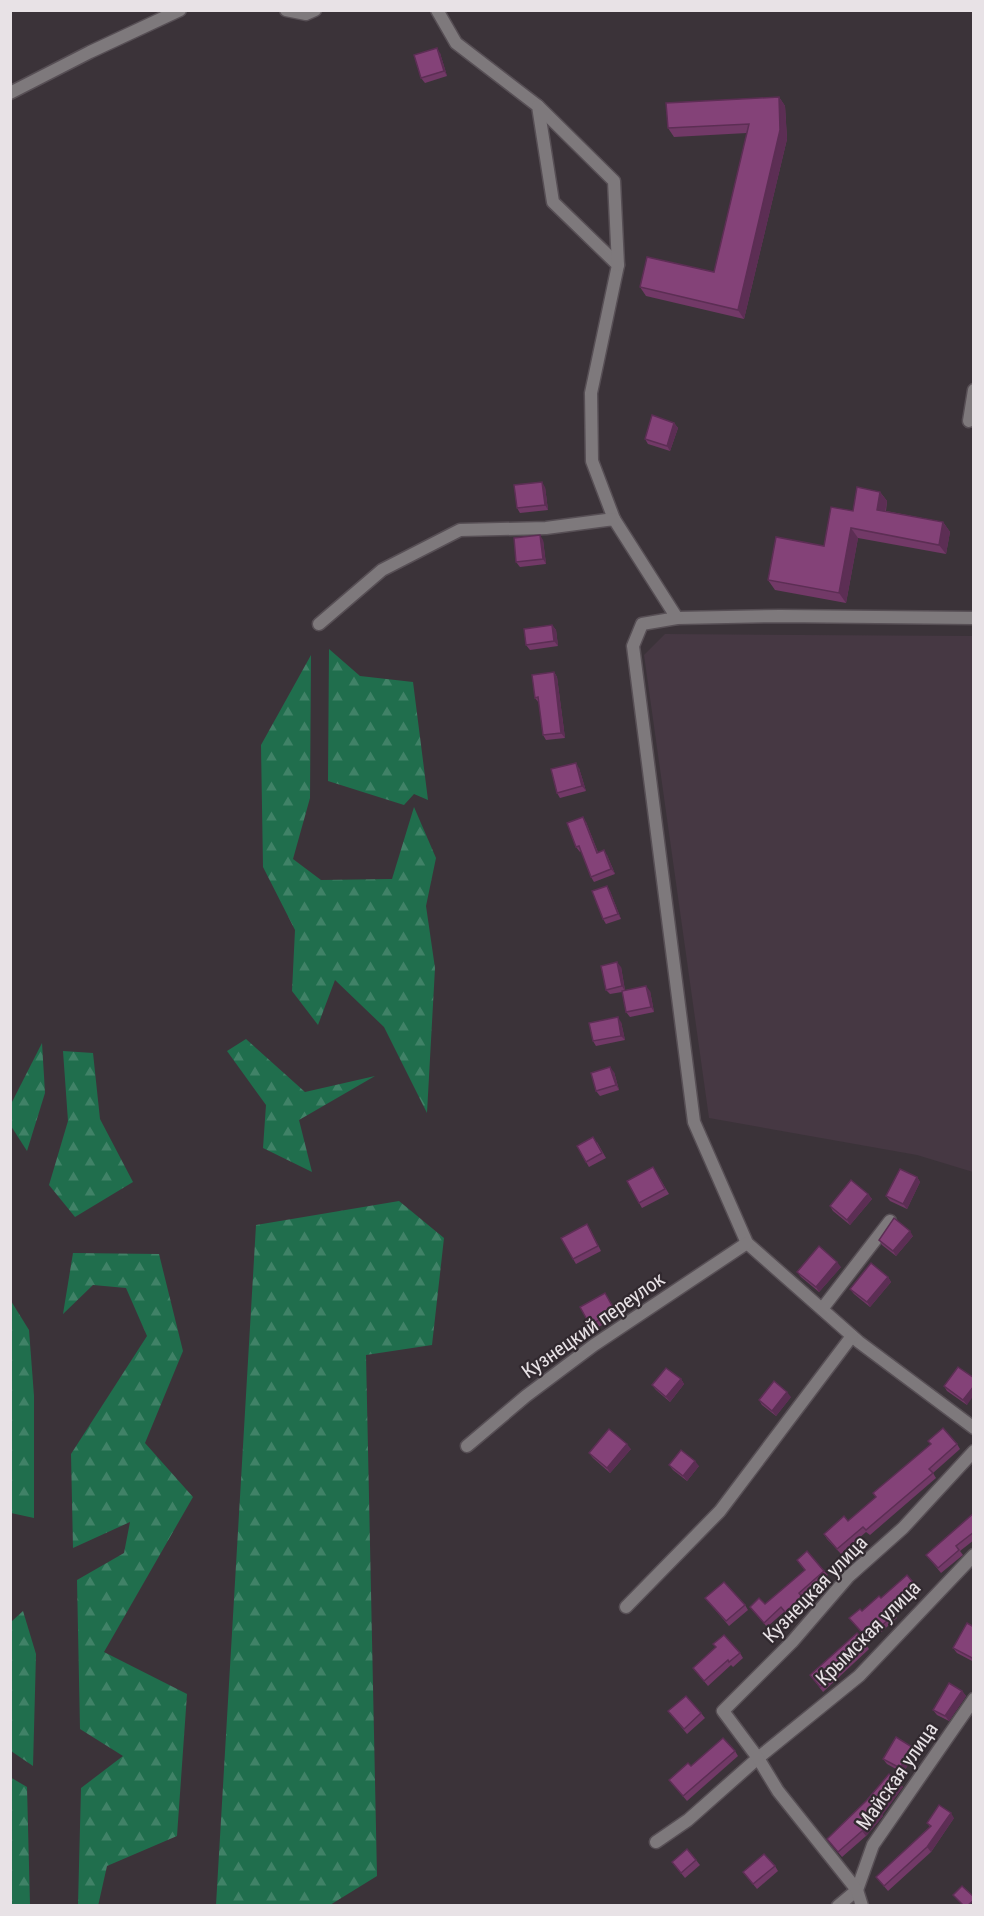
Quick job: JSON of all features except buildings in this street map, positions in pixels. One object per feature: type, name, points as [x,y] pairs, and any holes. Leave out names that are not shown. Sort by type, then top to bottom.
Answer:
[{"type":"street","points":[[10,93],[180,10]]},
{"type":"street","points":[[286,10],[306,15],[315,10]]},
{"type":"street","points":[[437,10],[456,43],[538,105],[614,181],[618,265],[591,393],[592,461],[615,519],[677,618]]},
{"type":"street","points":[[538,105],[553,202],[618,265]]},
{"type":"street","points":[[969,421],[974,390]]},
{"type":"street","points":[[319,624],[382,570],[460,530],[546,528],[615,519]]},
{"type":"street","points":[[974,618],[791,616],[677,618],[642,624],[633,646],[694,1122],[747,1243],[852,1336],[974,1428]]},
{"type":"street","points":[[822,1309],[890,1221]]},
{"type":"street","name":"Кузнецкий переулок","points":[[467,1446],[526,1396],[594,1345],[747,1243]]},
{"type":"street","points":[[626,1607],[720,1511],[852,1336]]},
{"type":"street","name":"Кузнецкая улица","points":[[758,1758],[723,1711],[792,1642],[848,1577],[903,1528],[974,1451]]},
{"type":"street","name":"Крымская улица","points":[[656,1842],[688,1820],[758,1758],[859,1676],[974,1555]]},
{"type":"street","name":"Майская улица","points":[[857,1890],[873,1845],[974,1699]]},
{"type":"street","points":[[758,1758],[778,1791],[857,1890],[862,1905]]},
{"type":"street","points":[[838,1905],[857,1890]]},
{"type":"shaded area","points":[[665,634],[973,636],[973,1172],[917,1155],[709,1118],[644,655]]},
{"type":"green space","points":[[329,649],[360,676],[413,682],[428,800],[414,794],[404,805],[328,781]]},
{"type":"green space","points":[[311,655],[310,798],[293,859],[321,880],[392,879],[414,807],[436,858],[426,906],[435,968],[427,1113],[384,1027],[335,980],[318,1025],[292,991],[295,930],[263,867],[261,745]]},
{"type":"green space","points":[[246,1039],[305,1092],[375,1076],[299,1120],[312,1172],[263,1148],[266,1105],[227,1051]]},
{"type":"green space","points":[[42,1043],[45,1093],[27,1151],[11,1126],[11,1104]]},
{"type":"green space","points":[[63,1051],[93,1053],[100,1119],[133,1182],[75,1217],[49,1185],[68,1121]]},
{"type":"green space","points":[[399,1201],[444,1238],[432,1345],[366,1355],[377,1876],[330,1905],[216,1905],[256,1225]]},
{"type":"green space","points":[[73,1253],[159,1254],[183,1351],[145,1443],[193,1497],[104,1652],[187,1694],[177,1836],[107,1866],[98,1906],[78,1905],[81,1788],[123,1756],[80,1729],[77,1580],[124,1553],[130,1522],[73,1548],[71,1454],[147,1336],[126,1288],[93,1285],[63,1314]]},
{"type":"green space","points":[[11,1301],[29,1330],[34,1396],[34,1518],[11,1513]]},
{"type":"green space","points":[[23,1611],[36,1654],[33,1766],[11,1751],[11,1622]]},
{"type":"green space","points":[[10,1777],[27,1787],[30,1905],[11,1905]]}]
